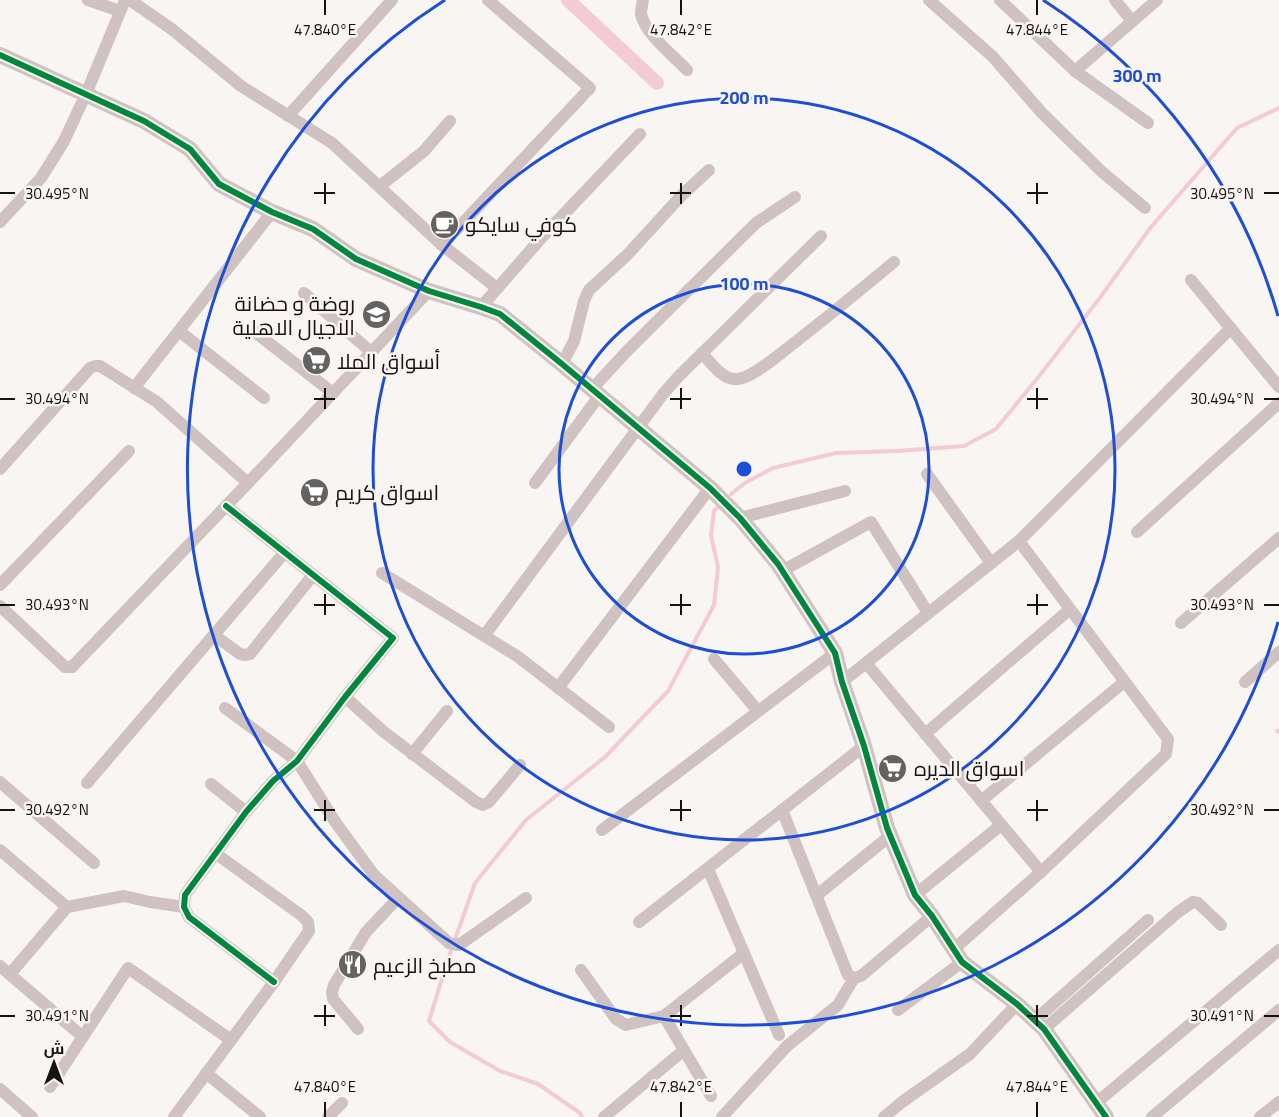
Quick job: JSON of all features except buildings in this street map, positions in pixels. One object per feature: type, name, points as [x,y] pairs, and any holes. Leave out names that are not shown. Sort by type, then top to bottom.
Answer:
[{"type":"street","points":[[0,222],[41,178],[64,141],[123,6],[88,0]]},
{"type":"street","points":[[130,0],[173,30],[241,86],[332,143],[442,245],[497,288]]},
{"type":"street","points":[[288,116],[393,0]]},
{"type":"street","points":[[442,245],[590,88],[488,0]]},
{"type":"street","points":[[643,0],[641,13],[645,25],[687,70]]},
{"type":"street","points":[[929,0],[993,57],[1042,113],[1101,171],[1145,208]]},
{"type":"street","points":[[1000,0],[1075,71],[1148,123]]},
{"type":"street","points":[[1115,0],[1132,21]]},
{"type":"street","points":[[1075,71],[1157,0]]},
{"type":"street","points":[[0,55],[144,121],[190,149],[219,184],[272,212],[313,229],[357,259],[429,291],[500,314],[710,488],[740,518],[782,571],[835,653],[887,828],[915,895],[958,955],[1040,1025],[1106,1117]]},
{"type":"street","points":[[380,186],[424,152],[450,122]]},
{"type":"street","points":[[481,307],[543,236],[640,134]]},
{"type":"street","points":[[562,364],[574,341],[589,290],[628,254],[682,195],[709,170]]},
{"type":"street","points":[[535,483],[595,393],[628,350],[756,223],[795,197]]},
{"type":"street","points":[[134,388],[272,212]]},
{"type":"street","points":[[484,636],[663,394],[821,236]]},
{"type":"street","points":[[702,353],[726,377],[736,380],[745,378],[799,340],[894,262]]},
{"type":"street","points":[[1191,280],[1279,387]]},
{"type":"street","points":[[0,606],[64,667],[72,667],[429,291]]},
{"type":"street","points":[[304,293],[371,352]]},
{"type":"street","points":[[842,682],[1019,541],[1231,328]]},
{"type":"street","points":[[251,329],[333,393]]},
{"type":"street","points":[[179,330],[264,398]]},
{"type":"street","points":[[0,469],[90,368],[100,366],[157,402],[248,483]]},
{"type":"street","points":[[1137,532],[1279,403]]},
{"type":"street","points":[[0,585],[129,451]]},
{"type":"street","points":[[927,474],[992,563]]},
{"type":"street","points":[[558,688],[710,488]]},
{"type":"street","points":[[740,518],[845,491]]},
{"type":"street","points":[[226,506],[393,638],[297,761],[273,781],[246,812],[184,895],[184,907],[189,917],[274,982]]},
{"type":"street","points":[[782,571],[871,522],[928,613]]},
{"type":"street","points":[[1181,623],[1279,538]]},
{"type":"street","points":[[898,1010],[1166,754],[1168,739],[1019,541]]},
{"type":"street","points":[[87,783],[285,552]]},
{"type":"street","points":[[382,573],[517,656],[609,728]]},
{"type":"street","points":[[214,635],[240,654],[250,654],[313,575]]},
{"type":"street","points":[[925,734],[1069,610]]},
{"type":"street","points":[[1245,682],[1279,652]]},
{"type":"street","points":[[602,830],[835,653]]},
{"type":"street","points":[[714,659],[758,711]]},
{"type":"street","points":[[866,663],[1041,872]]},
{"type":"street","points":[[981,801],[1124,682]]},
{"type":"street","points":[[345,697],[412,754],[483,805],[489,802],[520,765]]},
{"type":"street","points":[[225,708],[297,761],[336,823],[374,875],[454,944],[526,898]]},
{"type":"street","points":[[412,754],[447,711]]},
{"type":"street","points":[[639,922],[864,746]]},
{"type":"street","points":[[0,782],[94,863]]},
{"type":"street","points":[[211,784],[246,812]]},
{"type":"street","points":[[782,810],[848,975],[854,978],[861,976],[932,916]]},
{"type":"street","points":[[915,895],[1001,825]]},
{"type":"street","points":[[817,895],[891,835]]},
{"type":"street","points":[[0,850],[67,907]]},
{"type":"street","points":[[174,1117],[274,982],[309,930],[308,922],[301,915],[215,853]]},
{"type":"street","points":[[708,869],[779,1035]]},
{"type":"street","points":[[82,1037],[5,970],[67,907],[124,896],[184,907]]},
{"type":"street","points":[[358,1029],[333,999],[334,985],[366,932],[398,898]]},
{"type":"street","points":[[1040,1025],[1193,902],[1198,903],[1221,925]]},
{"type":"street","points":[[1040,1025],[1148,920]]},
{"type":"street","points":[[1096,1102],[1279,950]]},
{"type":"street","points":[[582,970],[616,1019],[626,1025],[664,1016],[744,953]]},
{"type":"street","points":[[50,1087],[128,968],[231,1040]]},
{"type":"street","points":[[722,1117],[787,1046],[838,1005],[854,978]]},
{"type":"street","points":[[884,1117],[970,1054],[1017,1004]]},
{"type":"street","points":[[1152,1117],[1279,1010]]},
{"type":"street","points":[[664,1016],[711,1096]]},
{"type":"street","points":[[604,1117],[684,1050]]},
{"type":"street","points":[[206,1073],[260,1117]]},
{"type":"street","points":[[0,1089],[32,1117]]},
{"type":"street","points":[[1260,1117],[1279,1102]]},
{"type":"street","points":[[328,1117],[342,1103]]},
{"type":"waterway","points":[[568,0],[657,83]]},
{"type":"waterway","points":[[731,494],[745,483],[773,468],[836,453],[964,446],[996,429],[1099,299],[1151,227],[1237,128],[1279,108]]},
{"type":"waterway","points":[[582,1117],[580,1113],[538,1084],[500,1071],[450,1042],[429,1021],[475,883],[526,820],[605,757],[668,691],[714,605],[718,567],[711,535],[714,511],[719,506]]},
{"type":"cycle path","points":[[0,55],[144,121],[190,149],[219,184],[272,212],[313,229],[356,259],[429,291],[500,314],[710,488],[740,518],[778,564],[835,653],[887,828],[915,895],[932,916],[962,962],[1017,1004],[1044,1029],[1106,1117]]},
{"type":"cycle path","points":[[226,506],[393,638],[297,761],[273,781],[246,812],[185,895],[184,907],[189,917],[274,982]]},
{"type":"place","name":"كوفي سايكو","points":[[444,224]]},
{"type":"place","name":"روضة و حضانة الاجيال الاهلية","points":[[376,315]]},
{"type":"place","name":"أسواق الملا","points":[[316,361]]},
{"type":"place","name":"اسواق كريم","points":[[314,492]]},
{"type":"place","name":"اسواق الديره","points":[[893,768]]},
{"type":"place","name":"مطبخ الزعيم","points":[[352,965]]}]
